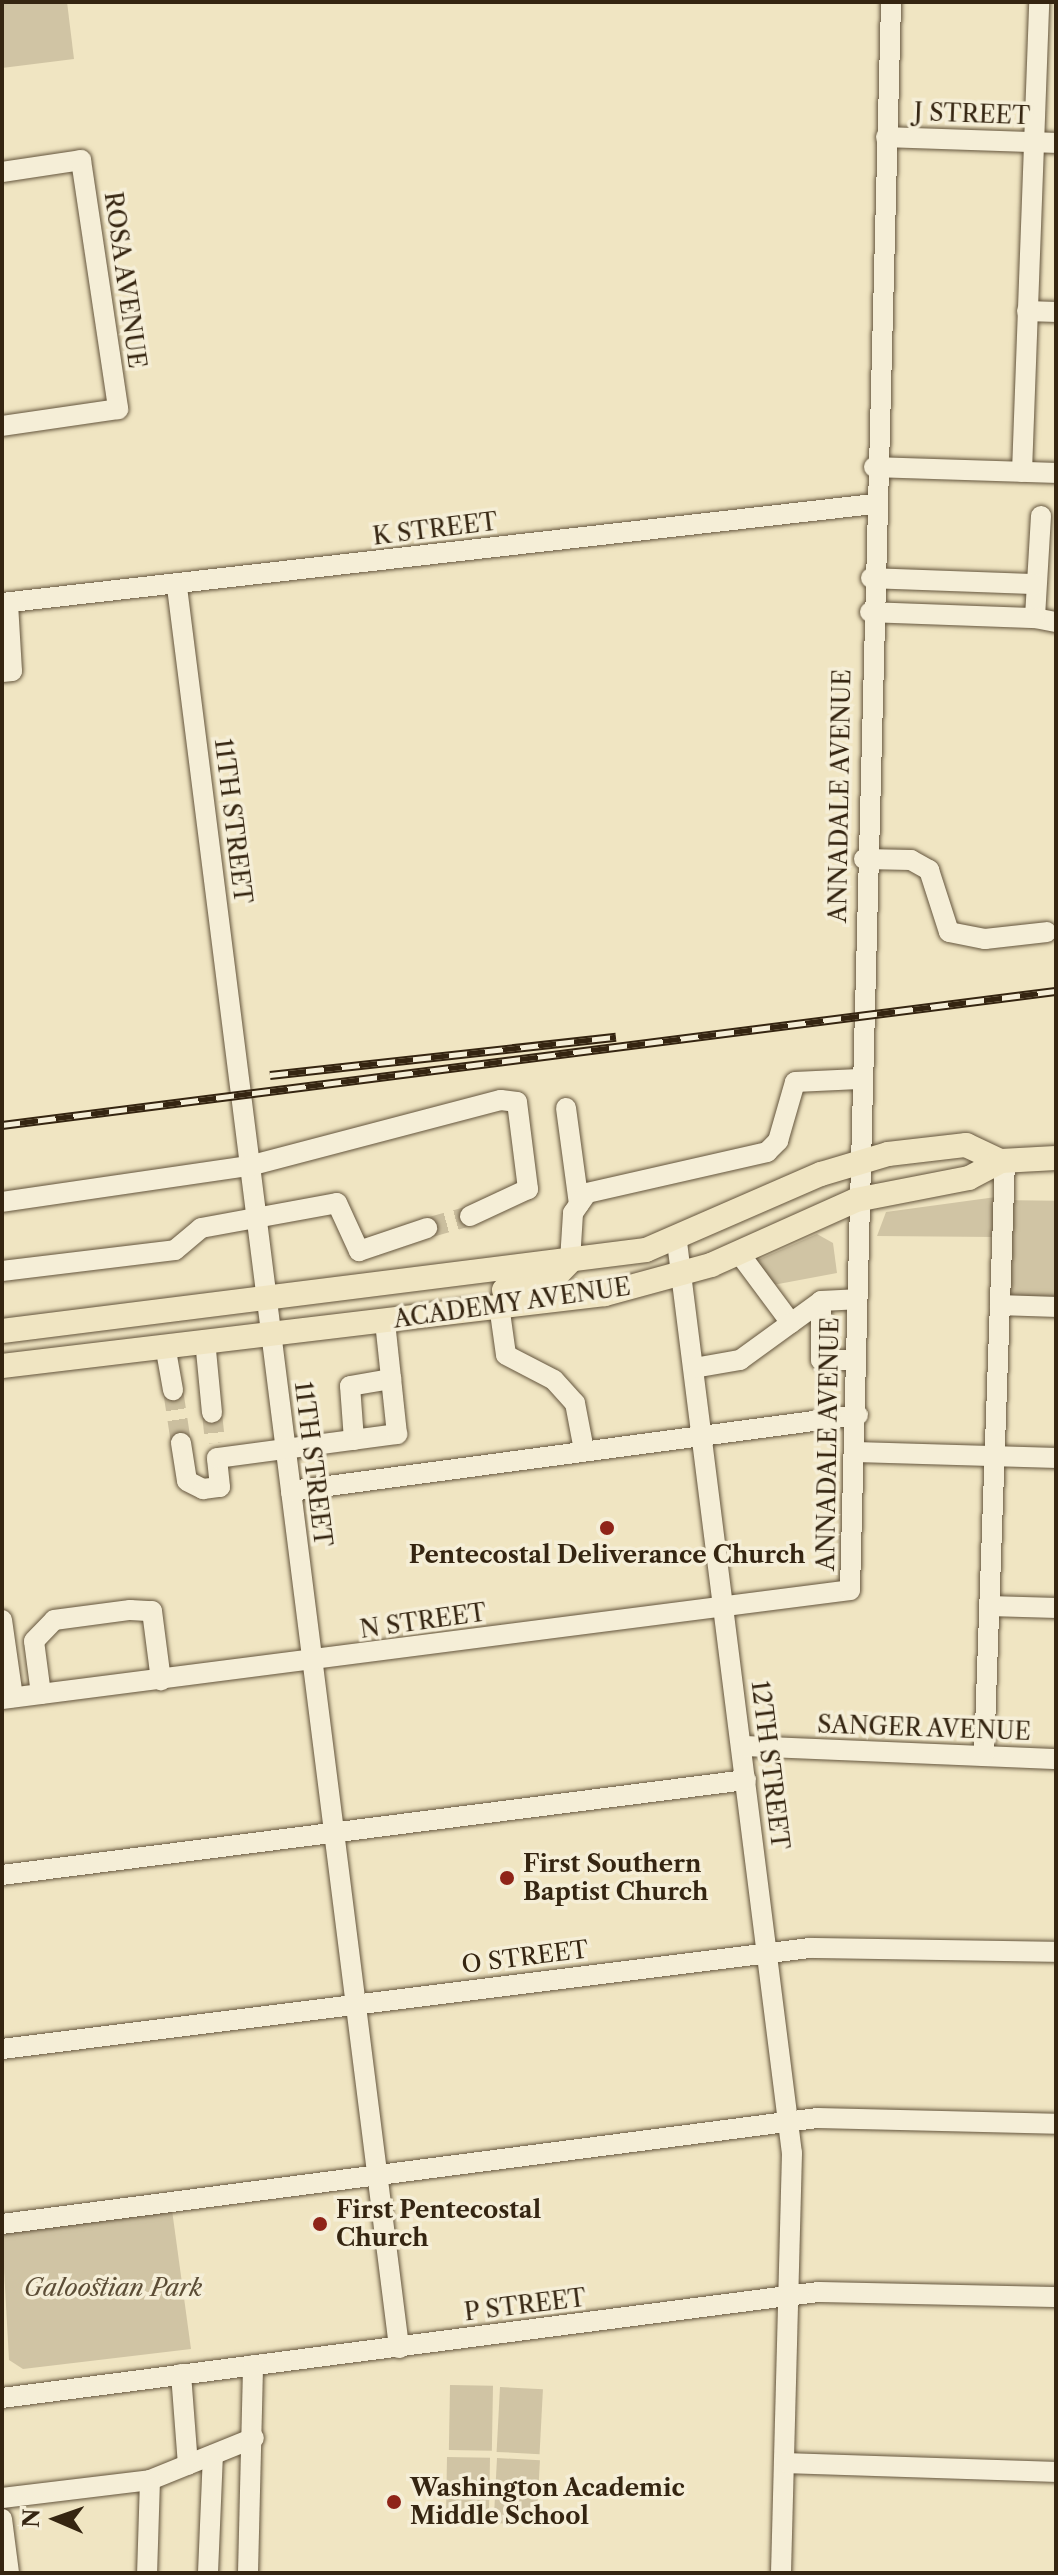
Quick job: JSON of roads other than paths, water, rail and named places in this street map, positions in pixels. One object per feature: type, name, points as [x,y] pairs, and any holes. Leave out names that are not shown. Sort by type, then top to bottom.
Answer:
[{"type":"main road","name":"ACADEMY AVENUE","points":[[2,1331],[570,1261],[677,1242],[856,1163],[966,1145],[1003,1160],[1056,1158]]},
{"type":"main road","name":"ACADEMY AVENUE","points":[[2,1366],[605,1294],[683,1275],[856,1200],[969,1178],[1003,1160]]},
{"type":"main road","points":[[455,1311],[489,1292],[551,1281],[570,1261]]},
{"type":"street","name":"ANNADALE AVENUE","points":[[850,1590],[858,1415],[855,1360],[856,1163],[870,612],[891,2]]},
{"type":"street","points":[[1022,472],[1039,2]]},
{"type":"street","name":"J STREET","points":[[886,137],[1056,143]]},
{"type":"street","name":"ROSA AVENUE","points":[[2,172],[81,160],[118,409],[2,426]]},
{"type":"street","points":[[1027,311],[1056,312]]},
{"type":"street","points":[[874,467],[1056,473]]},
{"type":"street","name":"K STREET","points":[[5,603],[177,587],[873,504]]},
{"type":"street","points":[[1035,618],[1041,516]]},
{"type":"street","points":[[871,578],[1036,584]]},
{"type":"street","name":"11TH STREET","points":[[177,587],[399,2348]]},
{"type":"street","points":[[2,672],[12,671],[5,603]]},
{"type":"street","points":[[870,612],[1035,618],[1056,622]]},
{"type":"street","points":[[864,859],[911,860],[929,870],[949,932],[985,939],[1047,932]]},
{"type":"street","points":[[579,1204],[587,1193],[767,1152],[778,1141],[795,1082],[859,1079]]},
{"type":"street","points":[[2,1202],[249,1166],[501,1100],[517,1102],[528,1189],[470,1216]]},
{"type":"street","points":[[566,1108],[579,1204],[570,1261]]},
{"type":"street","points":[[984,1756],[1003,1160]]},
{"type":"street","points":[[2,1271],[175,1250],[201,1228],[337,1203],[359,1251],[427,1228]]},
{"type":"street","name":"12TH STREET","points":[[677,1242],[789,2121],[793,2296]]},
{"type":"street","points":[[739,1253],[791,1323]]},
{"type":"street","points":[[694,1368],[740,1360],[821,1301],[856,1299]]},
{"type":"street","points":[[821,1301],[821,1360],[855,1360]]},
{"type":"street","points":[[499,1305],[506,1355],[554,1380],[575,1403],[584,1450]]},
{"type":"street","points":[[1000,1305],[1056,1307]]},
{"type":"street","points":[[181,1443],[192,1488],[220,1487],[216,1450],[286,1448],[397,1434],[385,1321]]},
{"type":"street","points":[[205,1340],[212,1413]]},
{"type":"street","points":[[165,1345],[173,1390]]},
{"type":"street","points":[[354,1440],[350,1386],[391,1379]]},
{"type":"street","points":[[291,1491],[858,1415]]},
{"type":"street","points":[[857,1452],[1056,1458]]},
{"type":"street","name":"N STREET","points":[[7,1698],[312,1662],[850,1590]]},
{"type":"street","points":[[990,1606],[1056,1608]]},
{"type":"street","points":[[41,1694],[34,1641],[54,1620],[130,1610],[152,1611],[161,1680]]},
{"type":"street","points":[[2,1620],[7,1698]]},
{"type":"street","name":"SANGER AVENUE","points":[[742,1746],[1056,1759]]},
{"type":"street","points":[[2,1875],[746,1780]]},
{"type":"street","name":"O STREET","points":[[2,2049],[767,1953],[850,1947],[1056,1952]]},
{"type":"street","points":[[2,2224],[789,2121],[1056,2124]]},
{"type":"street","name":"P STREET","points":[[2,2398],[841,2291],[1056,2297]]},
{"type":"street","points":[[781,2573],[793,2296]]},
{"type":"street","points":[[248,2573],[254,2438],[253,2365]]},
{"type":"street","points":[[181,2374],[188,2465]]},
{"type":"street","points":[[2,2498],[150,2480],[254,2438]]},
{"type":"street","points":[[208,2573],[213,2455]]},
{"type":"street","points":[[786,2463],[1056,2472]]},
{"type":"street","points":[[147,2573],[150,2480]]},
{"type":"street","points":[[2,2519],[6,2572]]},
{"type":"tunnel","points":[[427,1228],[470,1216]]},
{"type":"tunnel","points":[[173,1390],[181,1443]]},
{"type":"tunnel","points":[[212,1413],[215,1443]]},
{"type":"railway","points":[[2,1125],[1056,991]]},
{"type":"railway","points":[[270,1075],[616,1037]]},
{"type":"place","name":"Pentecostal Deliverance Church","points":[[607,1528]]},
{"type":"place","name":"First Southern Baptist Church","points":[[507,1878]]},
{"type":"place","name":"First Pentecostal Church","points":[[320,2224]]},
{"type":"place","name":"Washington Academic Middle School","points":[[394,2502]]},
{"type":"park label","name":"Galoostian Park","points":[[113,2288]]}]
